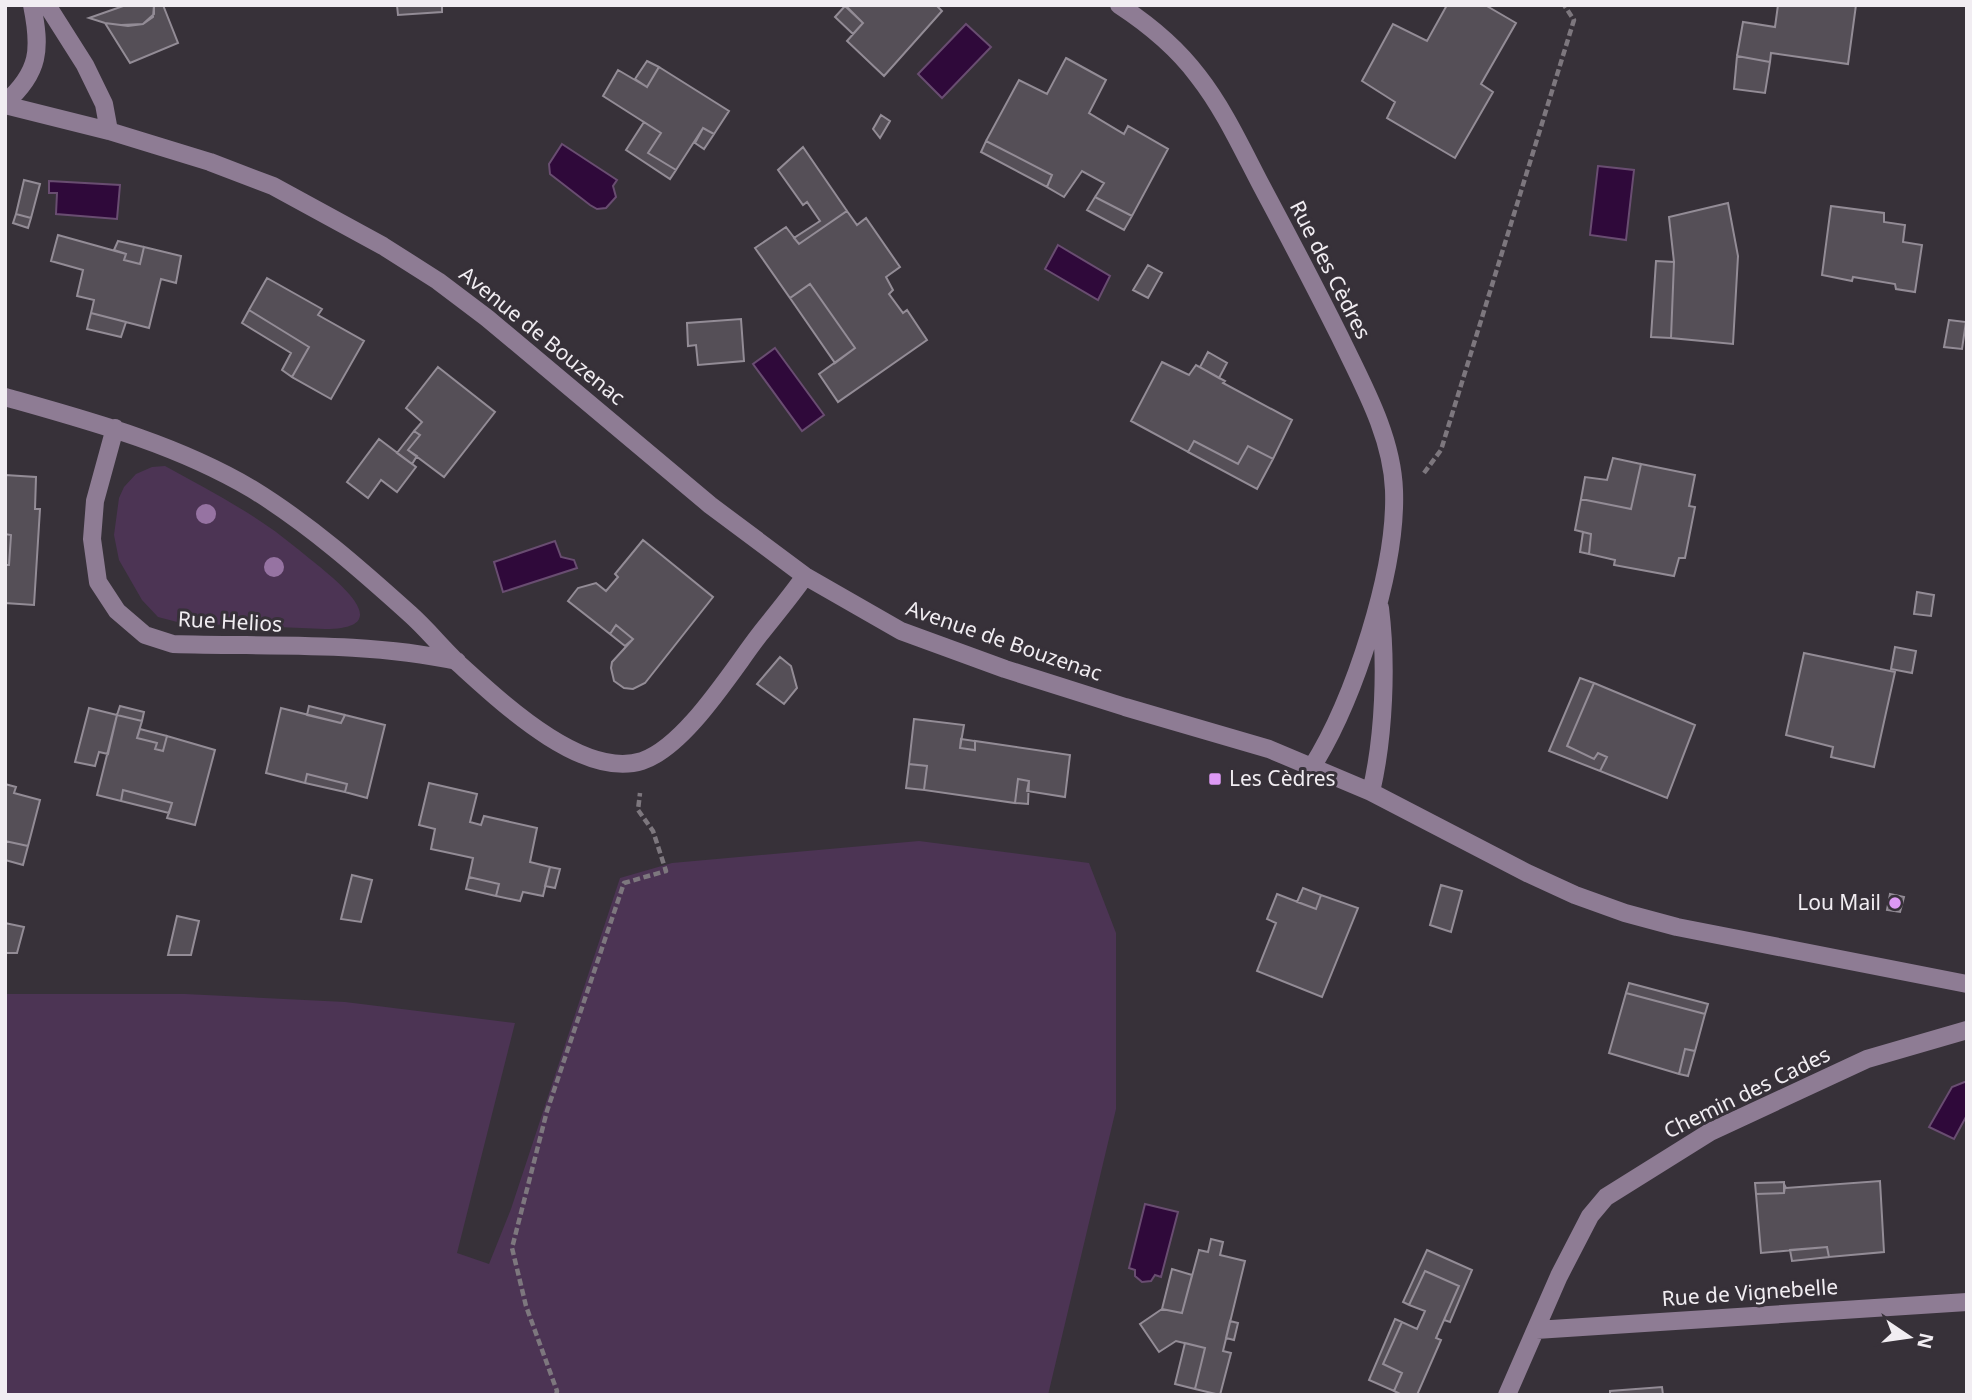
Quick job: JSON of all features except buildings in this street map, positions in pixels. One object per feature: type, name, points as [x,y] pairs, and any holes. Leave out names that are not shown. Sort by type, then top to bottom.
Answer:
[{"type":"street","points":[[5,104],[27,82],[34,63],[38,40],[32,5]]},
{"type":"street","points":[[47,5],[100,94],[109,131]]},
{"type":"street","name":"Rue des Cèdres","points":[[1119,5],[1165,40],[1189,66],[1228,122],[1307,271],[1374,410],[1388,452],[1394,489],[1393,532],[1379,601],[1345,705],[1312,767]]},
{"type":"street","name":"Avenue de Bouzenac","points":[[5,104],[109,131],[211,162],[273,186],[383,246],[438,281],[487,318],[709,505],[805,576],[853,605],[926,642],[1125,707],[1242,740],[1312,767],[1371,792],[1527,873],[1575,895],[1625,913],[1676,927],[1967,984]]},
{"type":"street","name":"Rue Helios","points":[[5,397],[115,428],[202,463],[254,490],[319,536],[377,584],[419,622],[457,662],[520,717],[558,743],[602,762],[624,764],[644,761]]},
{"type":"street","name":"Rue Helios","points":[[115,428],[95,500],[92,539],[99,582],[117,611],[145,635],[173,644],[370,648],[413,652],[457,662]]},
{"type":"street","points":[[644,761],[677,739],[700,714],[805,576]]},
{"type":"street","name":"Rue des Cèdres","points":[[1371,792],[1377,766],[1382,695],[1384,639],[1379,601]]},
{"type":"street","name":"Chemin des Cades","points":[[1507,1395],[1579,1236],[1590,1216],[1606,1197],[1710,1132],[1867,1059],[1967,1030]]},
{"type":"street","name":"Rue de Vignebelle","points":[[1536,1330],[1967,1302]]},
{"type":"path","points":[[1394,489],[1420,480],[1441,450],[1574,20],[1564,5]]},
{"type":"path","points":[[556,1395],[557,1391],[526,1306],[512,1248],[547,1111],[624,883],[666,871],[653,831],[638,810],[644,761]]},
{"type":"shaded area","points":[[966,24],[991,47],[942,98],[918,74]]},
{"type":"shaded area","points":[[562,144],[617,180],[613,186],[616,197],[606,208],[597,209],[590,205],[550,174],[549,164]]},
{"type":"shaded area","points":[[1598,166],[1634,170],[1626,240],[1590,235]]},
{"type":"shaded area","points":[[49,181],[120,185],[117,219],[56,214],[57,193],[49,193]]},
{"type":"shaded area","points":[[1058,245],[1110,276],[1098,300],[1045,269]]},
{"type":"shaded area","points":[[775,348],[824,415],[802,431],[753,364]]},
{"type":"shaded area","points":[[165,466],[215,493],[293,545],[346,590],[360,612],[358,621],[347,627],[325,629],[181,623],[158,617],[142,600],[119,560],[114,535],[119,498],[124,487],[136,474],[152,467]]},
{"type":"shaded area","points":[[555,541],[561,557],[574,560],[577,568],[503,592],[494,562]]},
{"type":"shaded area","points":[[919,841],[1089,863],[1116,933],[1116,1109],[1048,1395],[5,1395],[5,994],[185,994],[345,1002],[515,1023],[457,1253],[489,1264],[511,1209],[620,878],[672,863]]},
{"type":"shaded area","points":[[1967,1081],[1967,1115],[1954,1139],[1929,1127],[1952,1087]]},
{"type":"shaded area","points":[[1145,1204],[1178,1212],[1161,1277],[1155,1275],[1151,1281],[1142,1282],[1135,1276],[1135,1270],[1129,1268]]},
{"type":"place","name":"Les Cèdres","points":[[1215,779]]},
{"type":"place","name":"Lou Mail","points":[[1895,903]]}]
